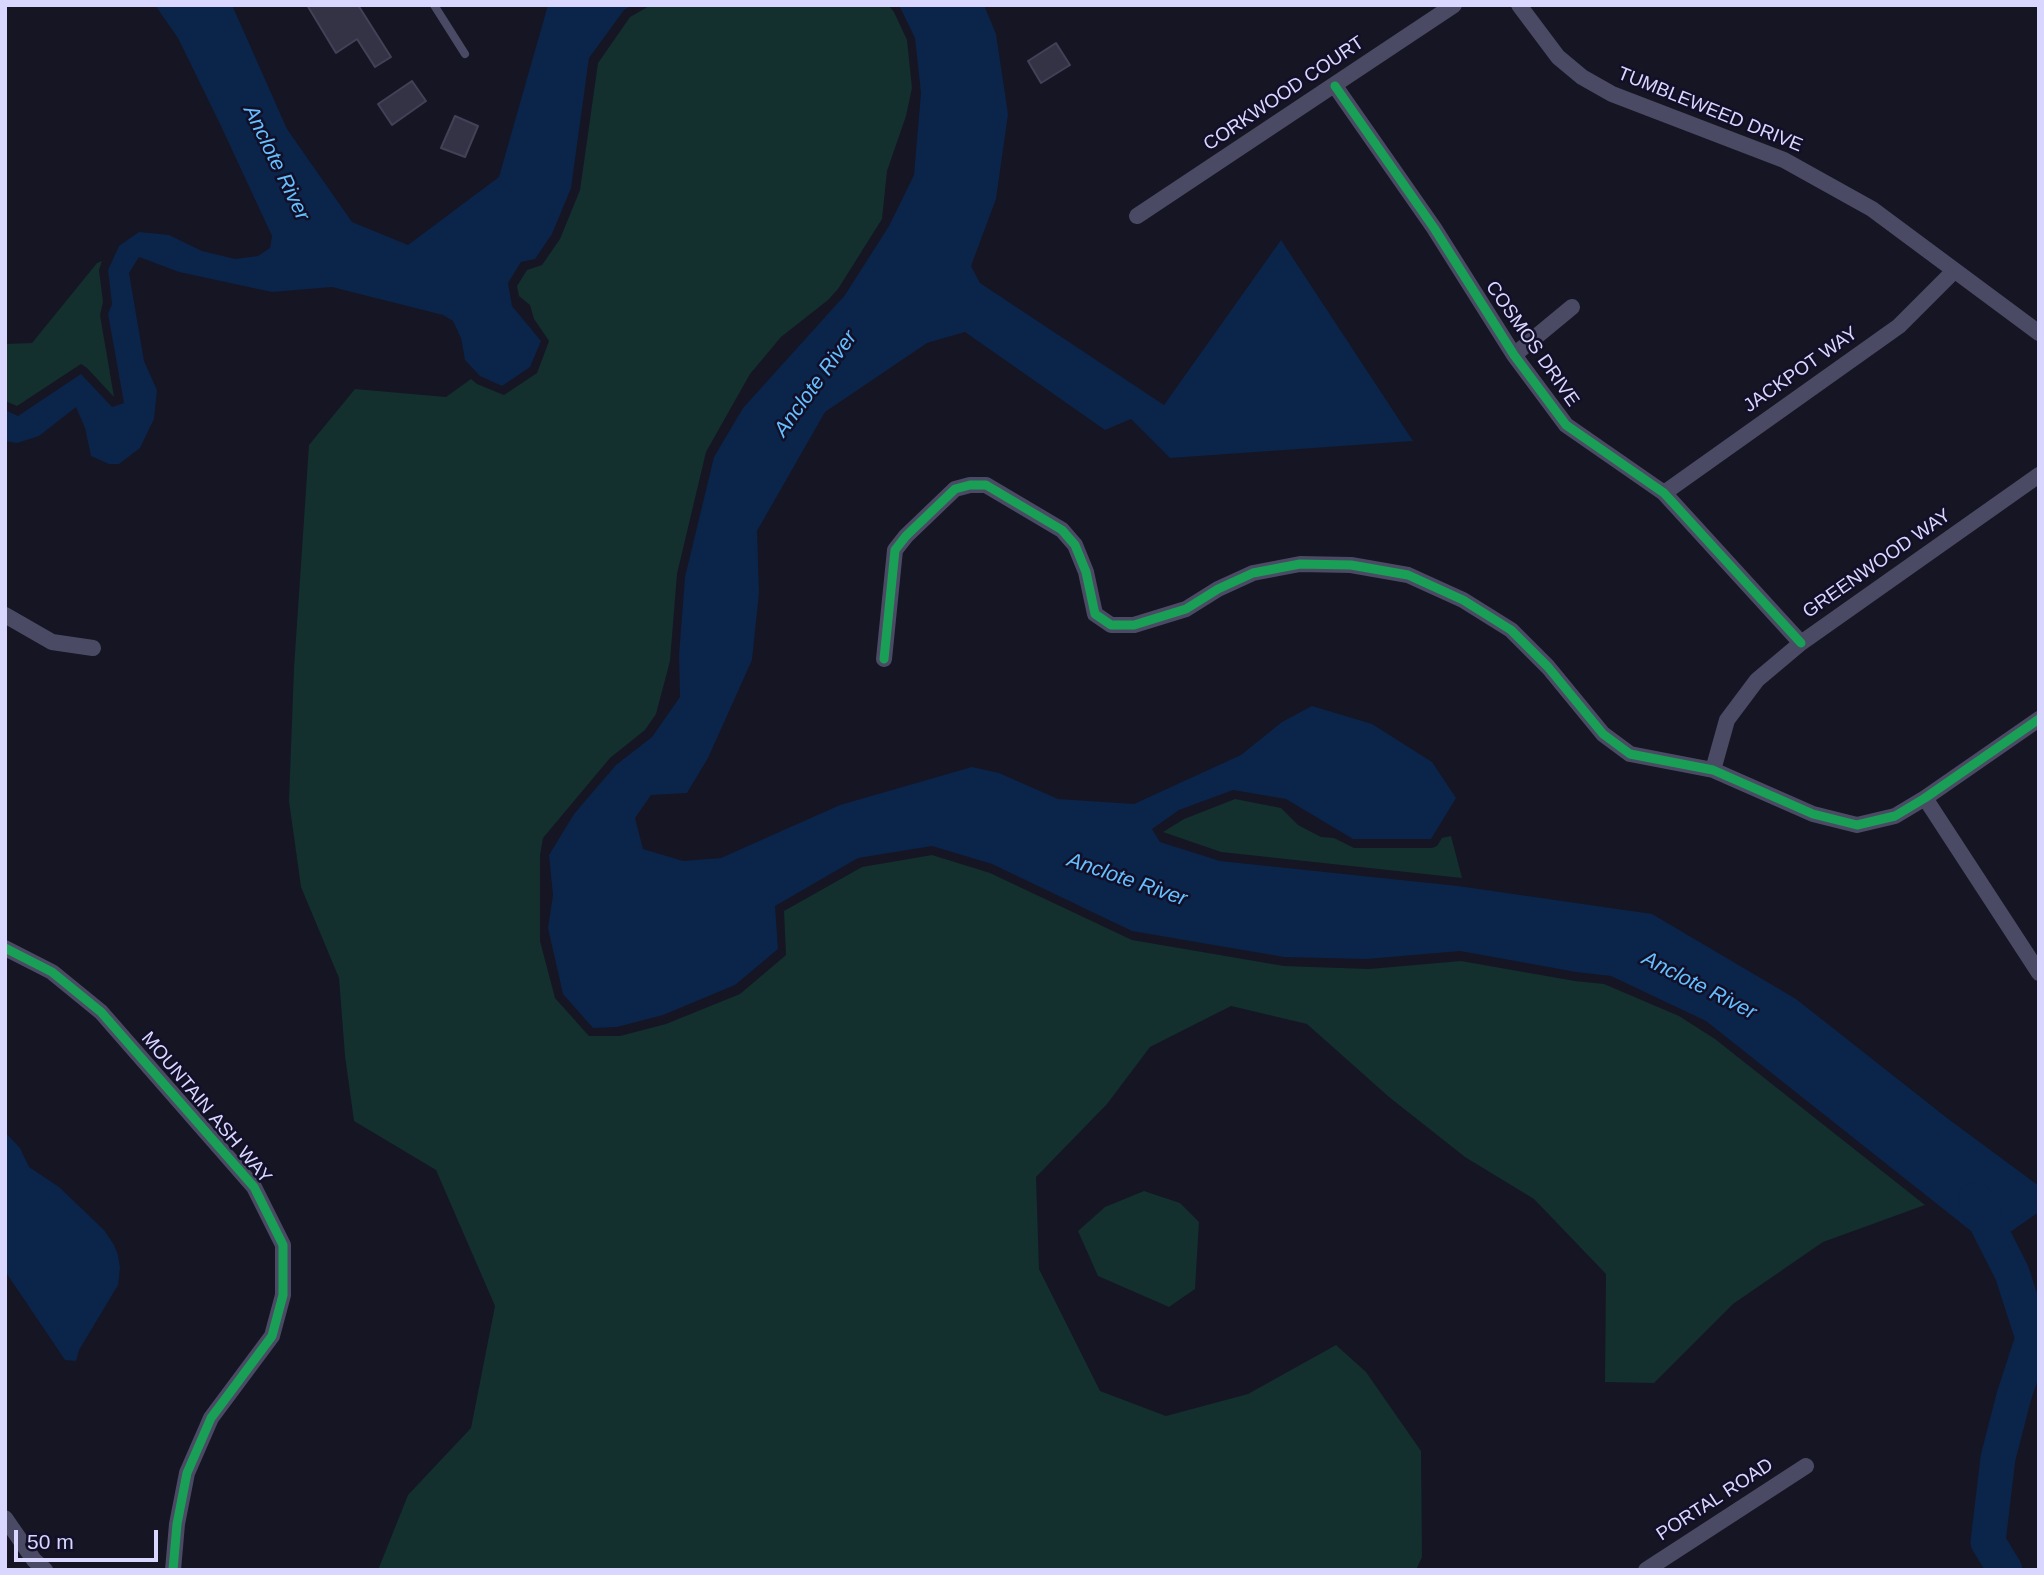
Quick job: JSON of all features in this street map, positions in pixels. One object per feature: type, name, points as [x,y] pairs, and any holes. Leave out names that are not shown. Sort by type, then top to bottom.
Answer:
[{"type":"street","name":"CORKWOOD COURT","points":[[1137,216],[1454,5]]},
{"type":"street","name":"TUMBLEWEED DRIVE","points":[[1519,5],[1558,57],[1582,77],[1612,94],[1784,160],[1872,209],[2039,333]]},
{"type":"street","name":"COSMOS DRIVE","points":[[1335,86],[1434,228],[1514,355],[1566,425],[1664,493],[1801,643]]},
{"type":"street","name":"JACKPOT WAY","points":[[1664,493],[1899,326],[1954,271]]},
{"type":"street","points":[[1514,355],[1572,307]]},
{"type":"street","name":"GREENWOOD WAY","points":[[1713,770],[1727,720],[1757,680],[1801,643],[2039,475]]},
{"type":"street","points":[[884,659],[895,550],[955,489],[986,485],[1062,530],[1075,545],[1087,572],[1095,614],[1111,625],[1134,625],[1186,609],[1218,589],[1253,573],[1300,564],[1351,565],[1408,575],[1463,600],[1511,630],[1548,667],[1603,734],[1630,754],[1713,770],[1813,814],[1857,825],[1895,816],[2039,719]]},
{"type":"street","points":[[5,615],[52,642],[93,648]]},
{"type":"street","points":[[1925,798],[2039,973]]},
{"type":"street","name":"MOUNTAIN ASH WAY","points":[[5,948],[52,972],[101,1012],[254,1186],[283,1245],[283,1295],[272,1336],[211,1418],[187,1473],[177,1524],[173,1570]]},
{"type":"street","name":"PORTAL ROAD","points":[[1646,1570],[1806,1466]]},
{"type":"street","points":[[5,1518],[34,1560],[45,1570]]},
{"type":"lane","points":[[434,5],[465,54]]},
{"type":"green space","points":[[651,5],[888,5],[907,40],[912,88],[906,116],[887,171],[882,219],[838,289],[781,337],[750,374],[706,452],[677,574],[670,661],[656,714],[645,730],[610,758],[543,838],[540,855],[540,941],[555,998],[589,1036],[620,1036],[666,1024],[740,994],[786,955],[784,911],[862,867],[932,855],[990,873],[1132,940],[1284,966],[1369,969],[1461,961],[1604,984],[1679,1016],[1715,1039],[1925,1205],[1823,1242],[1733,1304],[1654,1383],[1605,1382],[1606,1274],[1534,1199],[1465,1157],[1389,1097],[1307,1024],[1231,1006],[1150,1047],[1107,1104],[1036,1177],[1039,1269],[1100,1391],[1166,1416],[1248,1394],[1336,1345],[1366,1372],[1421,1451],[1422,1557],[1416,1570],[378,1570],[408,1495],[471,1428],[495,1306],[436,1170],[354,1121],[345,1056],[339,978],[301,887],[289,801],[294,668],[309,445],[355,389],[446,397],[471,379],[504,395],[537,373],[549,341],[534,319],[530,305],[519,296],[517,286],[527,270],[542,265],[560,239],[580,190],[598,63],[630,17]]},
{"type":"green space","points":[[102,261],[99,270],[103,302],[100,315],[114,397],[81,364],[17,406],[5,401],[5,344],[32,343],[97,263]]},
{"type":"green space","points":[[1235,799],[1281,808],[1298,825],[1321,837],[1334,838],[1354,848],[1432,848],[1437,846],[1442,838],[1451,836],[1462,878],[1221,852],[1163,832],[1184,819]]},
{"type":"green space","points":[[1144,1191],[1180,1203],[1199,1222],[1195,1289],[1169,1307],[1098,1276],[1078,1231],[1105,1207]]},
{"type":"water","points":[[155,5],[232,5],[287,129],[352,222],[408,245],[499,177],[548,5],[632,5],[624,10],[589,58],[571,188],[552,234],[535,259],[521,262],[508,283],[512,306],[541,341],[530,367],[502,386],[480,376],[465,360],[461,338],[453,321],[443,315],[332,287],[272,292],[179,272],[139,257],[129,273],[144,361],[157,390],[154,419],[140,448],[119,464],[109,464],[91,456],[85,428],[76,407],[39,436],[17,443],[5,441],[5,410],[18,416],[81,374],[112,407],[124,403],[108,314],[112,304],[108,270],[119,246],[139,232],[169,235],[202,251],[235,259],[258,256],[270,248],[272,236],[221,126],[178,38]]},
{"type":"water","points":[[899,5],[984,5],[996,34],[1008,114],[996,199],[971,266],[980,283],[1164,405],[1281,240],[1413,441],[1170,458],[1131,419],[1105,430],[965,332],[927,343],[825,412],[757,531],[759,593],[752,660],[708,758],[687,793],[651,795],[635,818],[643,849],[683,861],[721,858],[840,805],[972,767],[999,773],[1058,799],[1134,804],[1241,755],[1282,722],[1312,706],[1372,724],[1432,762],[1456,798],[1431,839],[1353,839],[1286,799],[1233,790],[1179,810],[1152,829],[1160,842],[1220,861],[1458,886],[1652,914],[1796,999],[1947,1118],[2039,1186],[2039,1212],[1990,1246],[1706,1021],[1611,976],[1460,951],[1367,959],[1284,957],[1132,931],[992,864],[932,846],[858,858],[775,906],[778,949],[735,985],[663,1015],[617,1027],[593,1028],[563,994],[548,928],[553,895],[549,855],[574,814],[616,765],[652,737],[680,697],[679,655],[685,577],[714,457],[743,408],[845,295],[889,226],[914,175],[921,93],[915,38]]},
{"type":"water","points":[[5,1132],[20,1148],[29,1167],[59,1187],[104,1230],[118,1255],[118,1285],[79,1350],[76,1361],[65,1360],[5,1271]]},
{"type":"building","points":[[307,5],[358,5],[391,57],[375,67],[357,39],[336,53]]},
{"type":"building","points":[[1056,43],[1070,65],[1041,83],[1028,61]]},
{"type":"building","points":[[412,81],[426,101],[392,125],[378,104]]},
{"type":"building","points":[[455,116],[478,126],[465,157],[441,148]]},
{"type":"waterway","name":"Anclote River","points":[[1975,1200],[2012,1273],[2033,1338],[1998,1458],[1988,1542],[2005,1570]]},
{"type":"cycle path","points":[[1335,86],[1434,228],[1514,355],[1566,425],[1664,493],[1801,643]]},
{"type":"cycle path","points":[[884,659],[895,550],[955,489],[986,485],[1062,530],[1075,545],[1086,572],[1095,614],[1111,625],[1134,625],[1186,609],[1218,589],[1253,573],[1300,564],[1351,565],[1408,575],[1463,600],[1511,630],[1548,667],[1603,734],[1630,754],[1713,770],[1813,814],[1857,825],[1895,816],[2039,719]]},
{"type":"cycle path","points":[[5,948],[52,972],[101,1012],[254,1187],[283,1245],[283,1295],[272,1336],[211,1418],[187,1473],[177,1524],[173,1570]]}]
